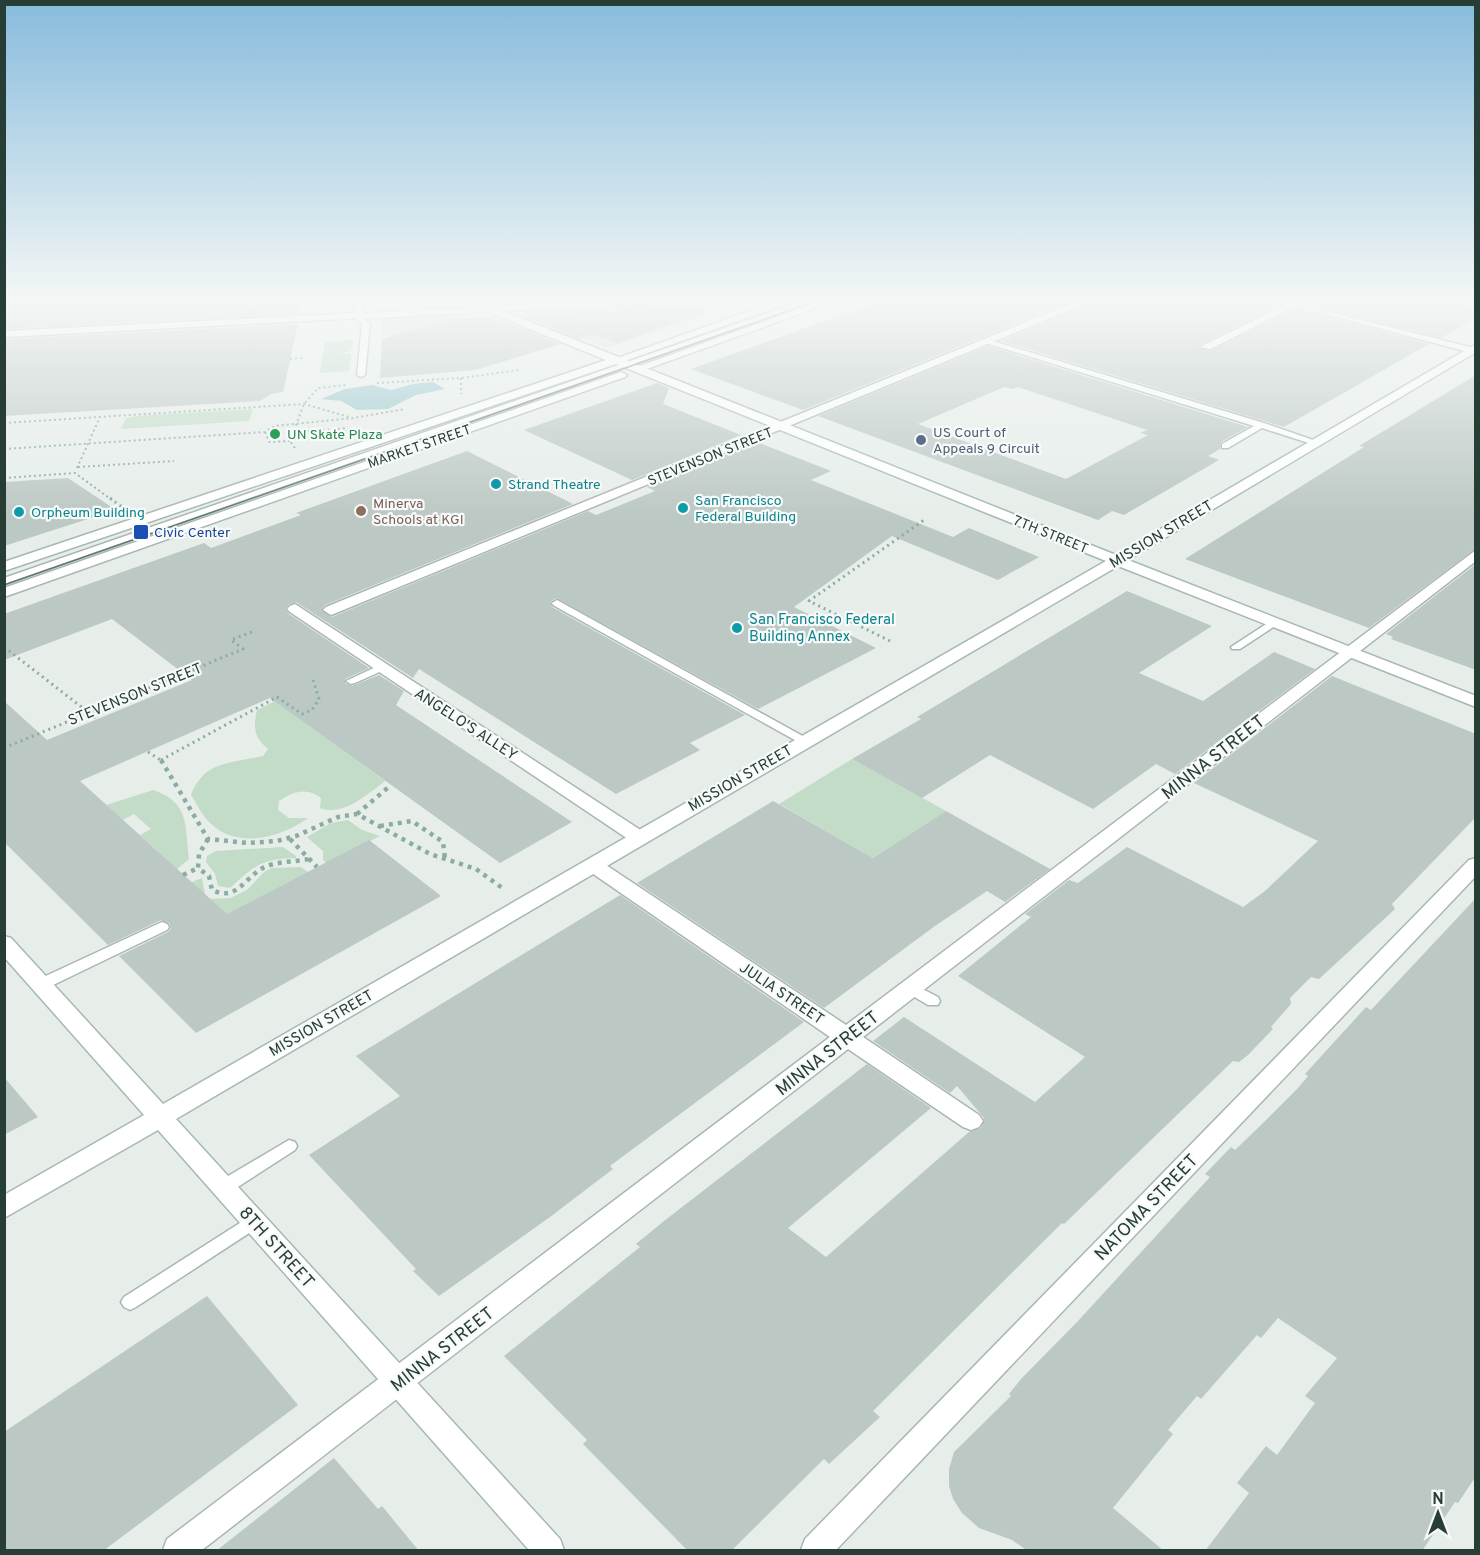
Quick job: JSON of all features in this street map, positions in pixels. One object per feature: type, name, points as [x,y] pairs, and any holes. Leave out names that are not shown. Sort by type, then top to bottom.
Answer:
[{"type":"street","name":"MARKET STREET","points":[[4,567],[604,373]]},
{"type":"street","name":"MARKET STREET","points":[[4,593],[606,373]]},
{"type":"street","name":"7TH STREET","points":[[627,373],[669,394],[729,406],[1476,702]]},
{"type":"street","name":"STEVENSON STREET","points":[[331,610],[912,373]]},
{"type":"street","name":"MISSION STREET","points":[[4,1208],[1117,560],[1432,373]]},
{"type":"street","name":"MINNA STREET","points":[[178,1551],[1476,554]]},
{"type":"street","name":"ANGELO'S ALLEY","points":[[295,609],[380,668],[638,837]]},
{"type":"street","name":"NATOMA STREET","points":[[816,1551],[1476,864]]},
{"type":"street","name":"JULIA STREET","points":[[593,865],[971,1121]]},
{"type":"street","name":"8TH STREET","points":[[4,943],[549,1551]]},
{"type":"lane","name":"MARKET STREET","points":[[4,581],[605,373]]},
{"type":"lane","points":[[1091,373],[1315,442]]},
{"type":"lane","points":[[1225,446],[1262,426]]},
{"type":"lane","points":[[557,603],[804,741]]},
{"type":"lane","points":[[1236,648],[1274,622]]},
{"type":"lane","points":[[351,681],[380,668]]},
{"type":"lane","points":[[42,984],[162,927]]},
{"type":"lane","points":[[911,988],[933,1001]]},
{"type":"lane","points":[[224,1187],[289,1146]]},
{"type":"lane","points":[[130,1302],[254,1221]]},
{"type":"path","points":[[372,383],[461,378],[502,373]]},
{"type":"path","points":[[461,378],[462,398]]},
{"type":"path","points":[[298,454],[290,441],[304,404],[318,388],[350,385]]},
{"type":"path","points":[[4,423],[304,404],[363,421]]},
{"type":"path","points":[[4,449],[265,432],[276,426],[353,418],[407,408]]},
{"type":"path","points":[[75,473],[100,417]]},
{"type":"path","points":[[292,433],[359,427]]},
{"type":"path","points":[[265,432],[269,442],[290,441]]},
{"type":"path","points":[[78,467],[174,461]]},
{"type":"path","points":[[4,478],[75,473],[128,511]]},
{"type":"path","points":[[890,641],[809,601],[924,520]]},
{"type":"path","name":"STEVENSON STREET","points":[[4,748],[243,649],[231,640],[254,631]]},
{"type":"path","points":[[4,647],[97,719]]},
{"type":"path","points":[[161,760],[277,697],[302,714],[312,710],[319,699],[313,680]]},
{"type":"path","points":[[148,752],[161,760],[208,839]]},
{"type":"path","points":[[357,814],[391,785]]},
{"type":"path","points":[[208,839],[262,843],[290,839],[343,814],[357,814],[410,845],[476,869],[525,905]]},
{"type":"path","points":[[379,826],[411,821],[443,842],[445,859]]},
{"type":"path","points":[[198,868],[200,854],[208,839]]},
{"type":"path","points":[[290,839],[317,867]]},
{"type":"path","points":[[198,868],[209,876],[212,890],[228,894],[237,892],[257,870],[268,864],[309,859]]},
{"type":"path","points":[[183,875],[198,868]]},
{"type":"green space","points":[[253,409],[249,421],[121,429],[126,418],[136,416]]},
{"type":"green space","points":[[275,701],[385,781],[355,803],[337,809],[320,808],[321,798],[311,792],[295,793],[279,801],[278,810],[289,818],[308,818],[285,831],[272,835],[258,838],[232,836],[220,831],[209,822],[191,795],[197,783],[212,769],[230,762],[263,756],[268,749],[257,736],[255,722],[257,710]]},
{"type":"green space","points":[[852,759],[946,811],[873,858],[779,804]]},
{"type":"green space","points":[[153,790],[174,801],[180,808],[186,826],[189,859],[177,869],[140,835],[151,829],[134,814],[123,820],[106,805]]},
{"type":"green space","points":[[348,820],[362,830],[380,836],[326,863],[323,860],[323,851],[307,837],[331,823]]},
{"type":"green space","points":[[283,847],[296,858],[275,860],[260,865],[230,888],[218,886],[215,874],[206,862],[207,856],[216,851]]},
{"type":"green space","points":[[301,867],[308,872],[188,935],[192,882],[202,878],[205,894],[209,899],[230,898],[247,890],[264,872],[272,868]]},
{"type":"water","points":[[433,382],[445,389],[416,395],[388,409],[357,410],[341,401],[321,399],[345,389],[373,385],[391,390]]},
{"type":"building","points":[[4,373],[287,373],[283,392],[271,394],[260,401],[4,416]]},
{"type":"building","points":[[380,373],[445,373],[380,378]]},
{"type":"building","points":[[701,373],[895,373],[803,410]]},
{"type":"building","name":"US Court of Appeals 9 Circuit","points":[[923,373],[1073,373],[1248,427],[1221,442],[1220,449],[1208,456],[1219,460],[1124,515],[1112,511],[1098,520],[818,416]],"holes":[[[1004,387],[1012,389],[1018,387],[1147,430],[1140,433],[1148,435],[1066,479],[918,424]]]},
{"type":"building","points":[[1105,373],[1379,373],[1284,427]]},
{"type":"building","points":[[1476,375],[1476,548],[1369,628],[1185,559],[1364,447],[1359,446]]},
{"type":"building","points":[[657,383],[669,388],[663,404],[741,435],[632,480],[524,430]]},
{"type":"building","points":[[757,442],[831,471],[811,480],[953,537],[969,528],[1039,557],[998,580],[892,536],[794,607],[876,648],[758,709],[556,598],[550,602],[552,607],[745,715],[690,743],[700,750],[616,794],[419,669],[413,678],[296,602],[289,604],[285,609],[289,614],[369,668],[345,679],[345,683],[352,686],[379,675],[404,691],[396,705],[572,822],[500,863],[270,698],[80,781],[227,914],[369,840],[441,896],[196,1033],[119,956],[168,932],[171,928],[169,923],[161,920],[108,945],[4,842],[4,701],[47,740],[192,680],[112,619],[4,660],[4,614],[204,543],[211,548],[301,515],[296,513],[467,451],[573,504],[325,605],[321,610],[332,617],[588,511],[596,515],[655,491],[647,487]]},
{"type":"building","points":[[68,478],[116,510],[4,546],[4,482]]},
{"type":"building","points":[[1476,564],[1476,670],[1391,639],[1393,637],[1386,634]]},
{"type":"building","points":[[1127,591],[1212,626],[1139,673],[1203,701],[1274,652],[1315,669],[1175,774],[1156,764],[1093,809],[990,755],[922,798],[852,759],[921,719],[917,717]]},
{"type":"building","points":[[1332,676],[1476,734],[1476,817],[1392,904],[1395,909],[1319,979],[1311,977],[1290,998],[1291,1004],[1271,1027],[1273,1029],[1248,1055],[1239,1062],[1233,1061],[1064,1224],[1062,1223],[873,1411],[880,1417],[829,1464],[824,1459],[731,1551],[688,1551],[583,1444],[587,1440],[504,1356],[640,1247],[636,1244],[664,1221],[867,1064],[931,1108],[788,1228],[826,1257],[969,1132],[981,1128],[984,1118],[957,1086],[950,1093],[873,1041],[904,1017],[1035,1102],[1085,1057],[958,976],[1031,917],[1025,914],[1069,880],[1078,883],[1127,847],[1243,907],[1265,891],[1318,841],[1194,783]]},
{"type":"building","points":[[773,801],[873,858],[946,811],[1050,869],[1005,902],[987,891],[935,926],[824,1008],[637,883]]},
{"type":"building","points":[[620,895],[804,1022],[610,1166],[613,1169],[550,1217],[439,1296],[413,1271],[416,1269],[309,1155],[400,1096],[356,1056]]},
{"type":"building","points":[[1476,898],[1476,1476],[1458,1503],[1455,1502],[1422,1551],[1205,1551],[1249,1493],[1237,1483],[1266,1446],[1277,1455],[1315,1403],[1305,1396],[1337,1358],[1278,1318],[1261,1338],[1257,1335],[1201,1399],[1197,1396],[1168,1430],[1173,1434],[1113,1508],[1164,1551],[1028,1551],[1012,1540],[979,1528],[962,1513],[953,1499],[949,1486],[949,1469],[954,1452],[1011,1396],[1009,1394],[1021,1379],[1078,1321],[1210,1177],[1205,1174],[1231,1147],[1235,1150],[1298,1088],[1308,1076],[1305,1074],[1366,1007],[1371,1010]]},
{"type":"building","points":[[4,1077],[38,1117],[4,1135]]},
{"type":"building","points":[[207,1296],[298,1405],[103,1551],[4,1551],[4,1432]]},
{"type":"building","points":[[334,1458],[378,1509],[382,1506],[419,1551],[216,1551]]},
{"type":"tram line","points":[[4,585],[612,373]]},
{"type":"place","name":"UN Skate Plaza","points":[[275,434]]},
{"type":"place","name":"US Court of Appeals 9 Circuit","points":[[921,440]]},
{"type":"place","name":"Strand Theatre","points":[[496,484]]},
{"type":"place","name":"San Francisco Federal Building","points":[[683,508]]},
{"type":"place","name":"Minerva Schools at KGI","points":[[361,511]]},
{"type":"place","name":"Orpheum Building","points":[[19,512]]},
{"type":"place","name":"Civic Center","points":[[141,532]]},
{"type":"place","name":"San Francisco Federal Building Annex","points":[[737,628]]}]
